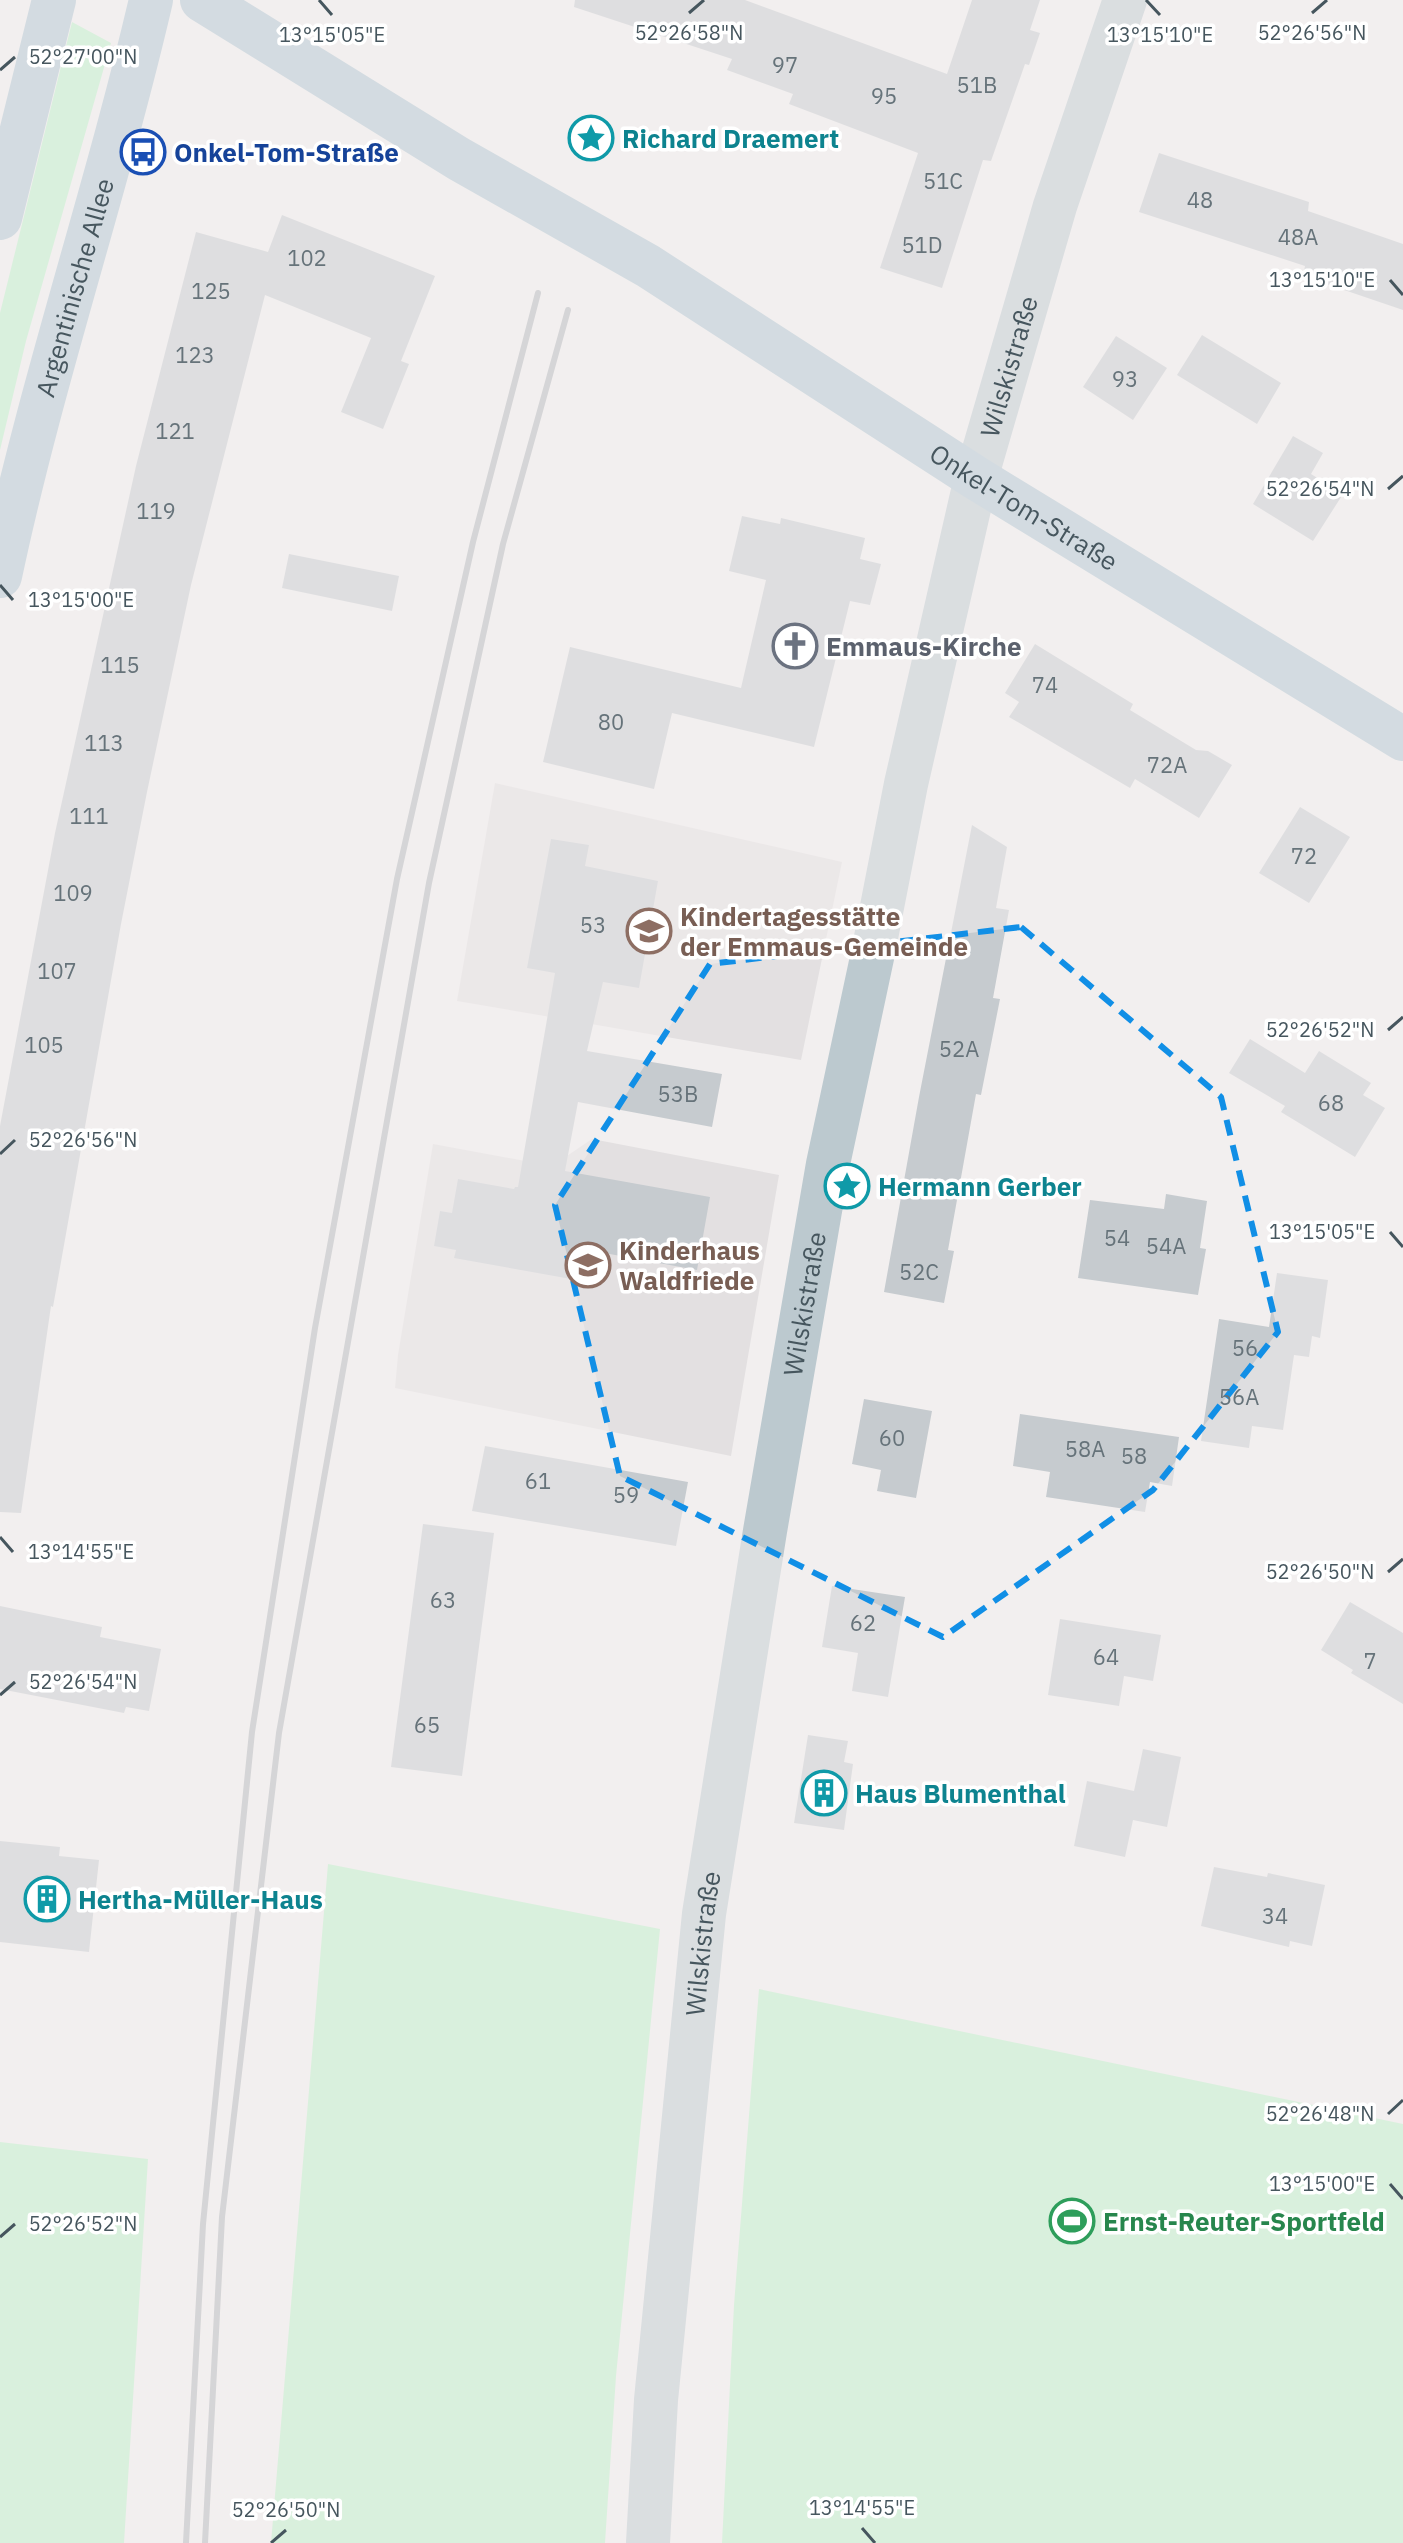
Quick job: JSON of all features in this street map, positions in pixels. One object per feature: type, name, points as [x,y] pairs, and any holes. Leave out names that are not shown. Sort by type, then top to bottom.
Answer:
[{"type":"main road","points":[[0,218],[54,0]]},
{"type":"main road","name":"Argentinische Allee","points":[[0,576],[65,315],[113,149],[151,0]]},
{"type":"main road","name":"Onkel-Tom-Straße","points":[[202,0],[459,159],[648,266],[976,478],[1403,739]]},
{"type":"street","name":"Wilskistraße","points":[[648,2543],[656,2400],[704,1914],[828,1164],[906,784],[976,478],[1055,206],[1125,0]]},
{"type":"highlighted area","points":[[1021,927],[1221,1097],[1278,1332],[1153,1490],[943,1637],[620,1476],[555,1205],[710,964]]},
{"type":"shaded area","name":"Kindertagesstätte der Emmaus-Gemeinde","points":[[495,783],[842,862],[801,1060],[457,1001]]},
{"type":"shaded area","name":"Kinderhaus Waldfriede","points":[[592,1139],[779,1175],[731,1456],[395,1388],[433,1144],[552,1166]]},
{"type":"green space","points":[[72,22],[111,43],[26,341],[0,450],[0,313]]},
{"type":"green space","points":[[328,1864],[660,1929],[616,2376],[605,2543],[271,2543]]},
{"type":"green space","name":"Ernst-Reuter-Sportfeld","points":[[759,1989],[1403,2124],[1403,2543],[722,2543],[734,2305]]},
{"type":"green space","points":[[0,2142],[148,2159],[124,2543],[0,2543]]},
{"type":"building","points":[[575,0],[745,0],[947,74],[972,0],[1040,0],[1030,30],[1040,33],[1029,65],[1025,64],[991,161],[983,160],[942,288],[880,268],[918,153],[789,104],[793,94],[727,70],[732,59],[574,7]]},
{"type":"building","points":[[1159,153],[1309,202],[1308,211],[1403,244],[1403,310],[1303,276],[1305,266],[1139,212]]},
{"type":"building","points":[[282,215],[435,276],[401,361],[409,364],[383,429],[341,412],[371,338],[265,295],[191,585],[147,792],[51,1306],[21,1513],[0,1512],[0,1126],[55,833],[136,466],[196,232],[268,252]]},
{"type":"building","points":[[1202,335],[1281,383],[1257,424],[1177,375]]},
{"type":"building","points":[[1116,336],[1167,368],[1133,420],[1083,387]]},
{"type":"building","points":[[1293,436],[1323,453],[1311,474],[1343,494],[1313,541],[1253,504]]},
{"type":"building","name":"Emmaus-Kirche","points":[[742,516],[780,524],[781,518],[865,538],[860,559],[881,564],[870,605],[850,601],[814,747],[672,713],[654,789],[543,762],[570,647],[741,688],[766,580],[729,571]]},
{"type":"building","points":[[289,554],[399,576],[392,611],[282,588]]},
{"type":"building","points":[[1035,644],[1133,704],[1130,710],[1196,750],[1208,751],[1232,765],[1199,818],[1135,779],[1130,788],[1009,717],[1019,702],[1005,693]]},
{"type":"building","points":[[1300,807],[1350,837],[1309,903],[1259,873]]},
{"type":"building","points":[[972,825],[1007,847],[996,908],[1009,910],[993,998],[1000,999],[981,1095],[976,1094],[948,1250],[954,1251],[944,1303],[884,1292]]},
{"type":"building","points":[[551,839],[589,845],[585,866],[658,881],[639,988],[603,982],[587,1051],[722,1074],[712,1127],[578,1102],[565,1171],[710,1197],[697,1270],[588,1250],[582,1281],[454,1258],[456,1250],[434,1246],[440,1211],[452,1213],[458,1179],[514,1189],[518,1187],[555,973],[527,968]]},
{"type":"building","points":[[1250,1039],[1305,1073],[1319,1051],[1371,1083],[1363,1095],[1385,1108],[1355,1157],[1281,1112],[1285,1106],[1229,1073]]},
{"type":"building","points":[[1166,1194],[1207,1201],[1200,1248],[1206,1249],[1198,1295],[1078,1278],[1090,1200],[1164,1209]]},
{"type":"building","points":[[1277,1273],[1328,1280],[1320,1338],[1312,1336],[1309,1357],[1294,1355],[1283,1430],[1252,1426],[1249,1448],[1201,1441],[1219,1319],[1269,1327]]},
{"type":"building","points":[[864,1399],[932,1411],[916,1498],[877,1491],[881,1470],[852,1464]]},
{"type":"building","points":[[1020,1414],[1179,1437],[1172,1486],[1150,1482],[1145,1512],[1046,1497],[1050,1472],[1013,1466]]},
{"type":"building","points":[[485,1446],[688,1482],[676,1546],[472,1511]]},
{"type":"building","points":[[423,1524],[494,1533],[462,1776],[391,1767]]},
{"type":"building","points":[[832,1586],[905,1597],[888,1697],[852,1691],[858,1653],[822,1647]]},
{"type":"building","points":[[1350,1602],[1403,1633],[1403,1704],[1351,1673],[1353,1670],[1321,1650]]},
{"type":"building","points":[[0,1606],[102,1627],[100,1637],[161,1649],[149,1711],[126,1707],[124,1713],[0,1689]]},
{"type":"building","points":[[1060,1619],[1161,1635],[1153,1681],[1124,1676],[1119,1706],[1048,1695]]},
{"type":"building","name":"Haus Blumenthal","points":[[808,1735],[848,1741],[844,1762],[853,1764],[844,1830],[794,1823]]},
{"type":"building","points":[[1143,1749],[1181,1757],[1167,1827],[1133,1820],[1125,1857],[1074,1846],[1087,1781],[1134,1791]]},
{"type":"building","name":"Hertha-Müller-Haus","points":[[0,1841],[60,1847],[59,1856],[99,1860],[89,1952],[0,1942]]},
{"type":"building","points":[[1214,1867],[1267,1877],[1268,1873],[1325,1885],[1312,1946],[1290,1941],[1289,1947],[1201,1926]]},
{"type":"railway","points":[[186,2543],[203,2224],[252,1732],[315,1328],[397,879],[473,542],[538,293]]},
{"type":"railway","points":[[205,2543],[222,2217],[279,1733],[429,883],[503,544],[568,310]]},
{"type":"place","name":"Richard Draemert","points":[[591,138]]},
{"type":"place","name":"Onkel-Tom-Straße","points":[[143,152]]},
{"type":"place","name":"Emmaus-Kirche","points":[[795,646]]},
{"type":"place","name":"Kindertagesstätte der Emmaus-Gemeinde","points":[[649,931]]},
{"type":"place","name":"Hermann Gerber","points":[[847,1186]]},
{"type":"place","name":"Kinderhaus Waldfriede","points":[[588,1265]]},
{"type":"place","name":"Haus Blumenthal","points":[[824,1793]]},
{"type":"place","name":"Hertha-Müller-Haus","points":[[47,1899]]},
{"type":"place","name":"Ernst-Reuter-Sportfeld","points":[[1072,2221]]}]
